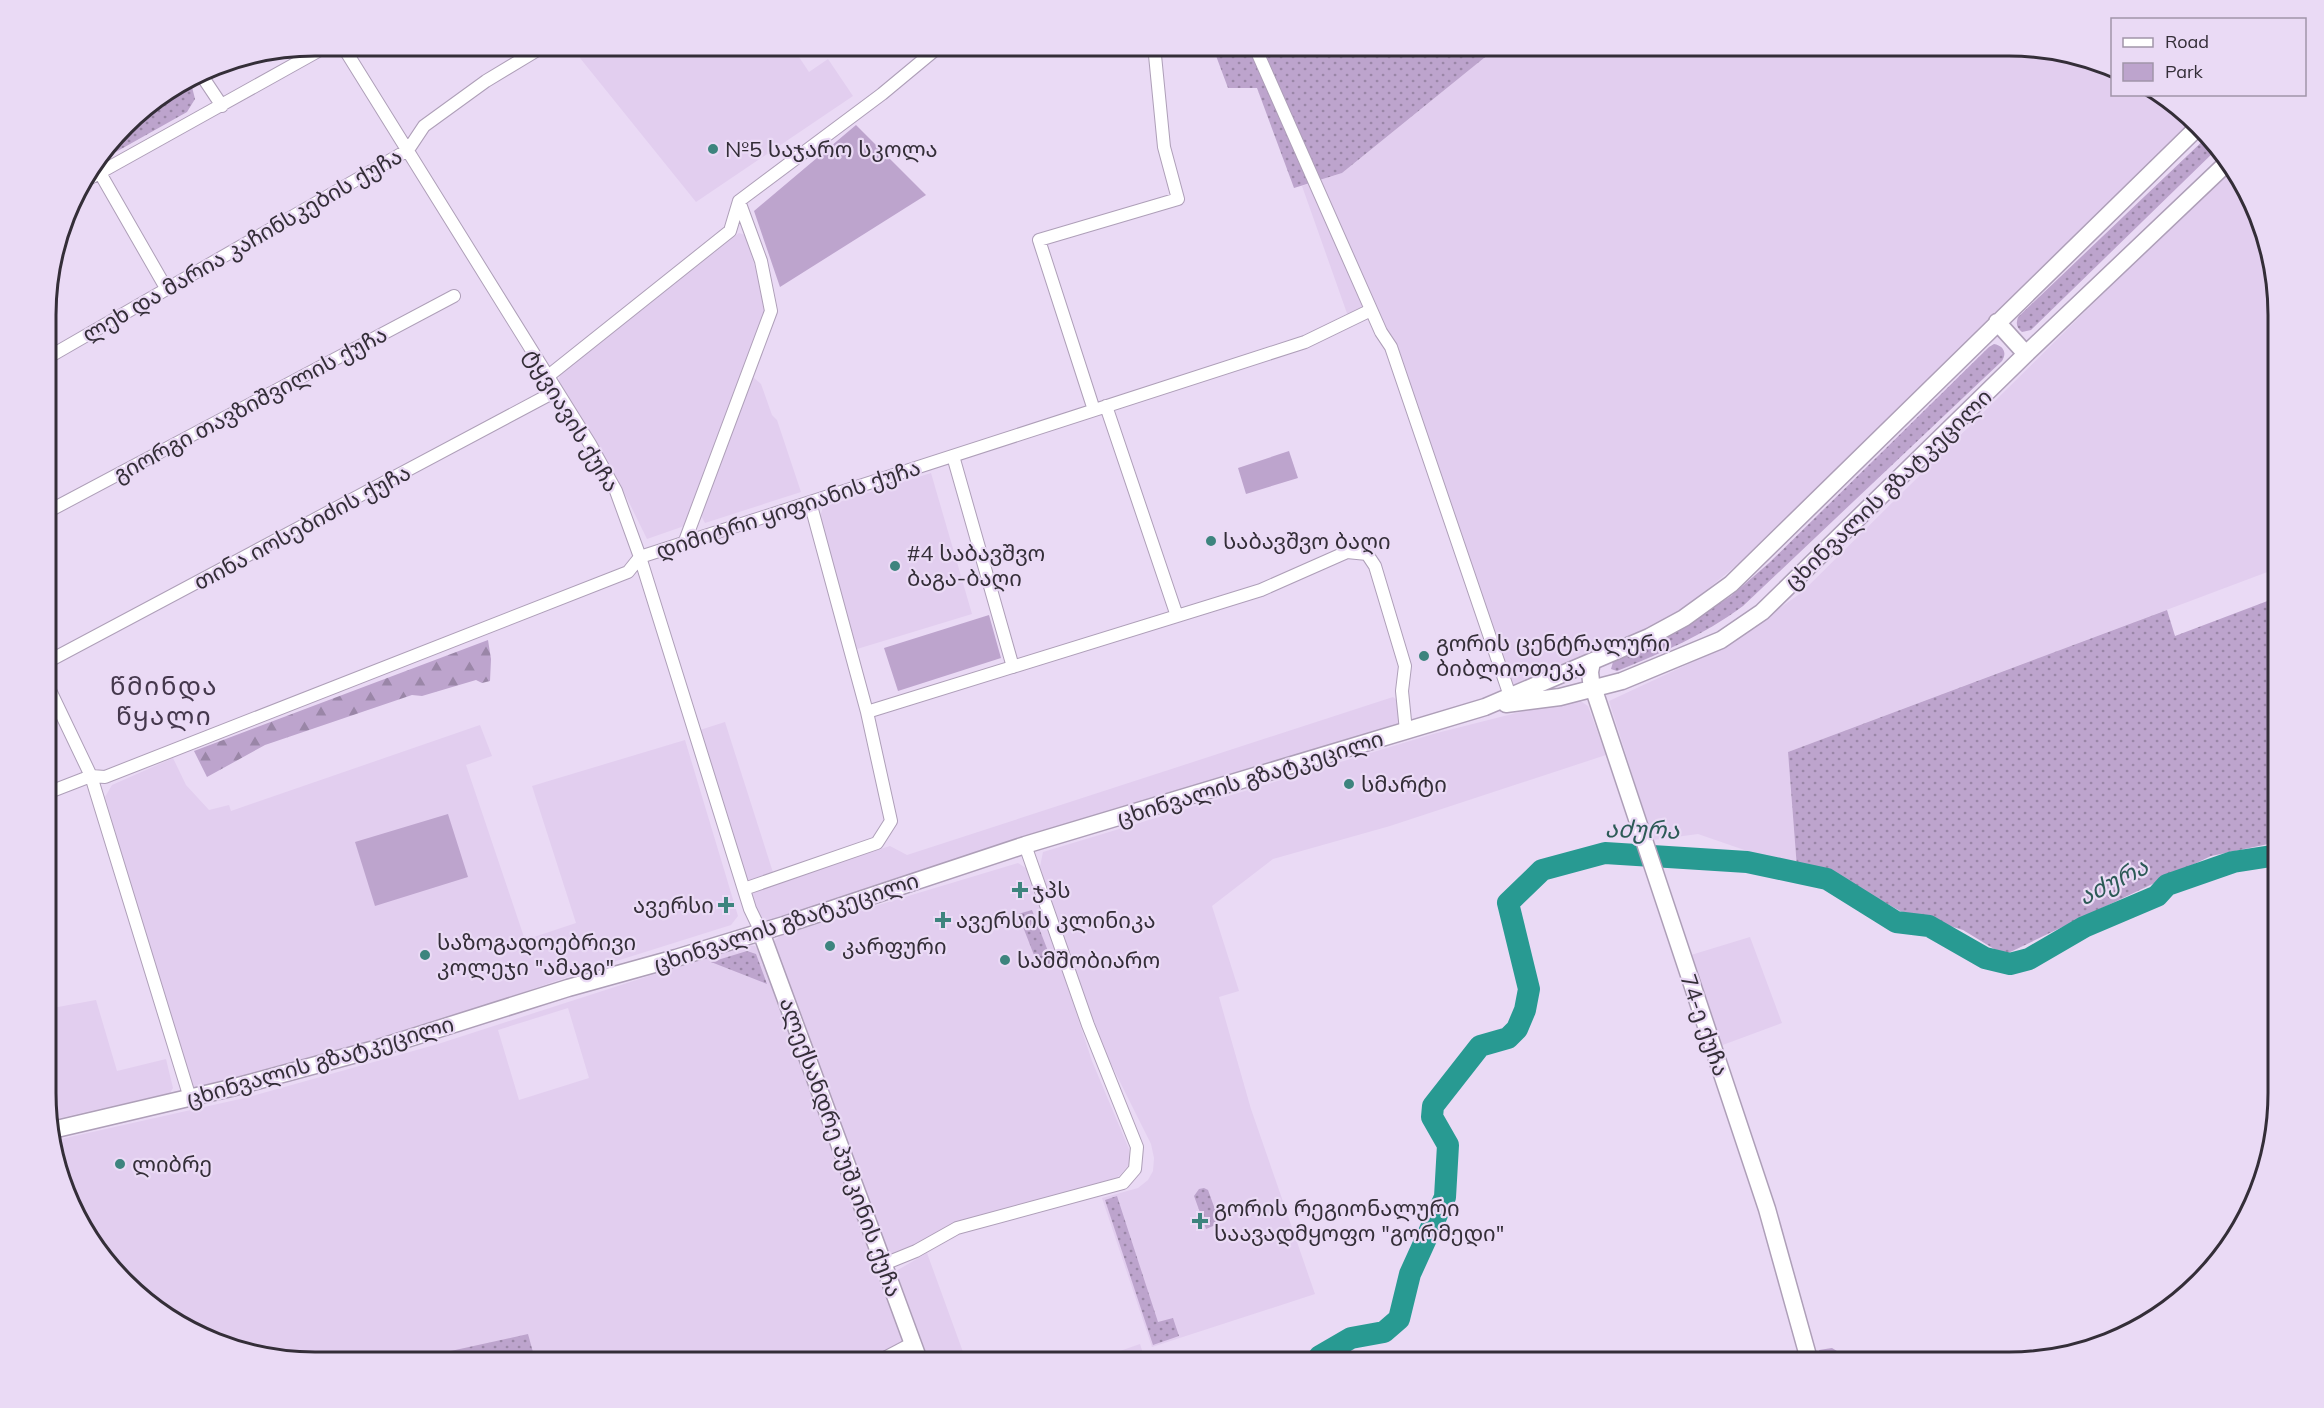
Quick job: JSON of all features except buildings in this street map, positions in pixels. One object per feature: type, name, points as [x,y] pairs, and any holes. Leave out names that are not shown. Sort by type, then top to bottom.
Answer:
[{"type":"main road","name":"ცხინვალის გზატკეცილი","points":[[58,1129],[190,1098],[375,1049],[568,988],[761,932],[1025,845],[1485,707],[1648,638],[1684,618],[1731,584],[2193,131]]},
{"type":"main road","name":"ცხინვალის გზატკეცილი","points":[[1485,707],[1560,697],[1622,681],[1714,644],[1762,612],[2026,354],[2222,167]]},
{"type":"main road","points":[[1997,322],[2026,354]]},
{"type":"main road","name":"74-ე ქუჩა","points":[[1592,662],[1591,681],[1767,1209],[1807,1352]]},
{"type":"main road","name":"ალექსანდრე პუშკინის ქუჩა","points":[[761,932],[916,1352]]},
{"type":"street","points":[[97,175],[162,136],[222,106],[310,56]]},
{"type":"street","name":"ტყვიავის ქუჩა","points":[[349,56],[590,444],[616,491],[640,557],[744,889],[761,932]]},
{"type":"street","name":"ლეხ და მარია კაჩინსკების ქუჩა","points":[[56,353],[408,150],[424,126],[486,81],[527,56]]},
{"type":"street","points":[[547,377],[730,231],[739,201],[882,94],[928,56]]},
{"type":"street","points":[[1094,410],[1039,240],[1178,199],[1164,147],[1155,56]]},
{"type":"street","points":[[1259,56],[1371,310],[1391,347],[1510,696]]},
{"type":"street","points":[[205,80],[222,106]]},
{"type":"street","points":[[100,173],[166,288]]},
{"type":"street","points":[[685,541],[771,311],[761,261],[739,201]]},
{"type":"street","name":"გიორგი თავზიშვილის ქუჩა","points":[[56,507],[454,296]]},
{"type":"street","name":"დიმიტრი ყიფიანის ქუჩა","points":[[56,790],[91,776],[105,777],[628,573],[640,557],[1305,342],[1371,310]]},
{"type":"street","name":"თინა იოსებიძის ქუჩა","points":[[56,657],[556,391]]},
{"type":"street","points":[[1107,406],[1177,616]]},
{"type":"street","points":[[954,456],[1013,667]]},
{"type":"street","points":[[744,889],[877,843],[891,822],[867,712],[810,502]]},
{"type":"street","points":[[867,712],[1261,590],[1347,552],[1367,554],[1375,566],[1405,666],[1402,691],[1406,731]]},
{"type":"street","points":[[56,703],[91,776],[190,1098]]},
{"type":"street","points":[[884,1264],[916,1251],[957,1228],[1123,1183],[1136,1169],[1137,1148],[1088,1025],[1025,845]]},
{"type":"street","points":[[896,1352],[913,1343]]},
{"type":"shaded area","name":"№5 საჯარო სკოლა","points":[[580,56],[798,56],[809,72],[828,59],[853,96],[696,202]]},
{"type":"shaded area","points":[[1486,56],[2026,56],[2060,60],[2108,75],[2111,76],[2111,96],[2148,96],[2187,126],[1743,560],[1681,611],[1595,654],[1517,688],[1509,680],[1393,340],[1367,313],[1349,319],[1302,186],[1342,173]]},
{"type":"shaded area","points":[[2226,172],[2242,200],[2255,232],[2264,264],[2268,298],[2268,572],[1788,752],[1797,868],[1698,834],[1653,840],[1609,701],[1725,647],[1801,593]]},
{"type":"shaded area","points":[[739,233],[745,235],[767,305],[690,524],[647,539],[617,478],[559,381],[560,375]]},
{"type":"shaded area","points":[[753,377],[761,384],[772,415],[777,420],[801,492],[705,523],[700,514]]},
{"type":"shaded area","name":"#4 საბავშვო ბაგა-ბაღი","points":[[931,473],[972,614],[857,649],[820,517],[823,507]]},
{"type":"shaded area","points":[[1393,697],[1398,701],[1404,725],[771,921],[758,917],[700,730],[725,722],[776,882],[890,846],[907,855]]},
{"type":"shaded area","points":[[1576,698],[1588,706],[1606,755],[1390,826],[1273,859],[1212,906],[1239,991],[1219,997],[1251,1109],[1315,1294],[1152,1347],[1102,1198],[1138,1188],[1148,1180],[1153,1171],[1154,1158],[1151,1144],[1098,1038],[1040,867],[1043,852],[1433,734]]},
{"type":"shaded area","points":[[480,725],[492,756],[466,765],[525,940],[576,923],[532,786],[685,740],[738,916],[731,925],[591,969],[382,1041],[190,1089],[105,797],[112,785],[173,758],[186,785],[209,810],[229,805],[231,811]]},
{"type":"shaded area","points":[[1018,863],[1029,870],[1092,1061],[1129,1149],[1129,1165],[1118,1177],[962,1224],[897,1254],[887,1255],[773,942],[782,934]]},
{"type":"shaded area","points":[[1750,937],[1782,1023],[1720,1046],[1691,955]]},
{"type":"shaded area","points":[[745,945],[755,946],[763,955],[909,1352],[298,1352],[264,1348],[216,1333],[185,1318],[157,1299],[131,1277],[109,1251],[82,1208],[69,1176],[59,1139],[249,1097],[438,1044]],"holes":[[[568,1008],[589,1078],[519,1100],[498,1030]]]},
{"type":"shaded area","points":[[96,1000],[117,1071],[166,1059],[173,1088],[170,1093],[57,1119],[56,1007]]},
{"type":"shaded area","points":[[927,1253],[963,1352],[926,1352],[896,1271]]},
{"type":"shaded area","points":[[1140,1344],[1143,1352],[1117,1352]]},
{"type":"green space","points":[[1216,56],[1486,56],[1342,173],[1294,188],[1257,88],[1228,88]]},
{"type":"green space","points":[[192,86],[195,99],[187,112],[111,155],[131,131],[157,109]]},
{"type":"green space","points":[[856,125],[926,195],[780,287],[754,211]]},
{"type":"green space","points":[[2202,142],[2212,154],[2031,330],[2022,332],[2020,330],[2017,325],[2018,317]]},
{"type":"green space","points":[[1994,344],[2004,350],[2002,361],[1743,606],[1682,643],[1617,671],[1611,669],[1613,662],[1674,633],[1731,596],[1769,563]]},
{"type":"green space","points":[[1289,451],[1298,478],[1246,494],[1238,468]]},
{"type":"green space","points":[[2268,601],[2268,844],[2211,856],[2004,955],[1963,930],[1900,911],[1830,872],[1797,868],[1788,752],[2167,610],[2175,636]]},
{"type":"green space","points":[[989,615],[1001,658],[898,691],[884,648]]},
{"type":"green space","points":[[488,640],[491,659],[490,681],[482,683],[476,680],[422,696],[412,695],[265,745],[207,777],[194,751]]},
{"type":"green space","points":[[448,814],[468,877],[375,906],[355,842]]},
{"type":"green space","points":[[1032,910],[1053,964],[1039,968],[1018,914]]},
{"type":"green space","points":[[747,951],[756,954],[767,984],[711,962]]},
{"type":"green space","points":[[1199,1189],[1208,1190],[1220,1223],[1206,1229],[1194,1196]]},
{"type":"green space","points":[[1117,1196],[1158,1322],[1173,1318],[1179,1336],[1153,1345],[1105,1200]]},
{"type":"green space","points":[[528,1334],[533,1352],[446,1352]]},
{"type":"green space","points":[[1832,1348],[1839,1352],[1820,1352],[1819,1350]]},
{"type":"waterway","name":"აძურა","points":[[1327,1352],[1351,1338],[1384,1332],[1399,1319],[1410,1274],[1445,1197],[1448,1145],[1432,1117],[1433,1106],[1480,1046],[1508,1038],[1517,1029],[1525,1010],[1529,989],[1508,903],[1542,870],[1605,853],[1747,862],[1827,879],[1896,922],[1929,926],[1985,958],[2010,964],[2029,959],[2084,927],[2157,896],[2167,885],[2233,862],[2268,857]]},
{"type":"place","name":"№5 საჯარო სკოლა","points":[[713,149]]},
{"type":"place","name":"საბავშვო ბაღი","points":[[1211,541]]},
{"type":"place","name":"#4 საბავშვო ბაგა-ბაღი","points":[[895,566]]},
{"type":"place","name":"გორის ცენტრალური ბიბლიოთეკა","points":[[1424,656]]},
{"type":"place","name":"სმარტი","points":[[1349,784]]},
{"type":"place","name":"ჯპს","points":[[1020,890]]},
{"type":"place","name":"ავერსი","points":[[726,905]]},
{"type":"place","name":"ავერსის კლინიკა","points":[[943,920]]},
{"type":"place","name":"კარფური","points":[[830,946]]},
{"type":"place","name":"საზოგადოებრივი კოლეჯი \"ამაგი\"","points":[[425,955]]},
{"type":"place","name":"სამშობიარო","points":[[1005,960]]},
{"type":"place","name":"ლიბრე","points":[[120,1164]]},
{"type":"place","name":"გორის რეგიონალური საავადმყოფო \"გორმედი\"","points":[[1200,1221]]},
{"type":"district","name":"წმინდა წყალი","points":[[164,701]]}]
